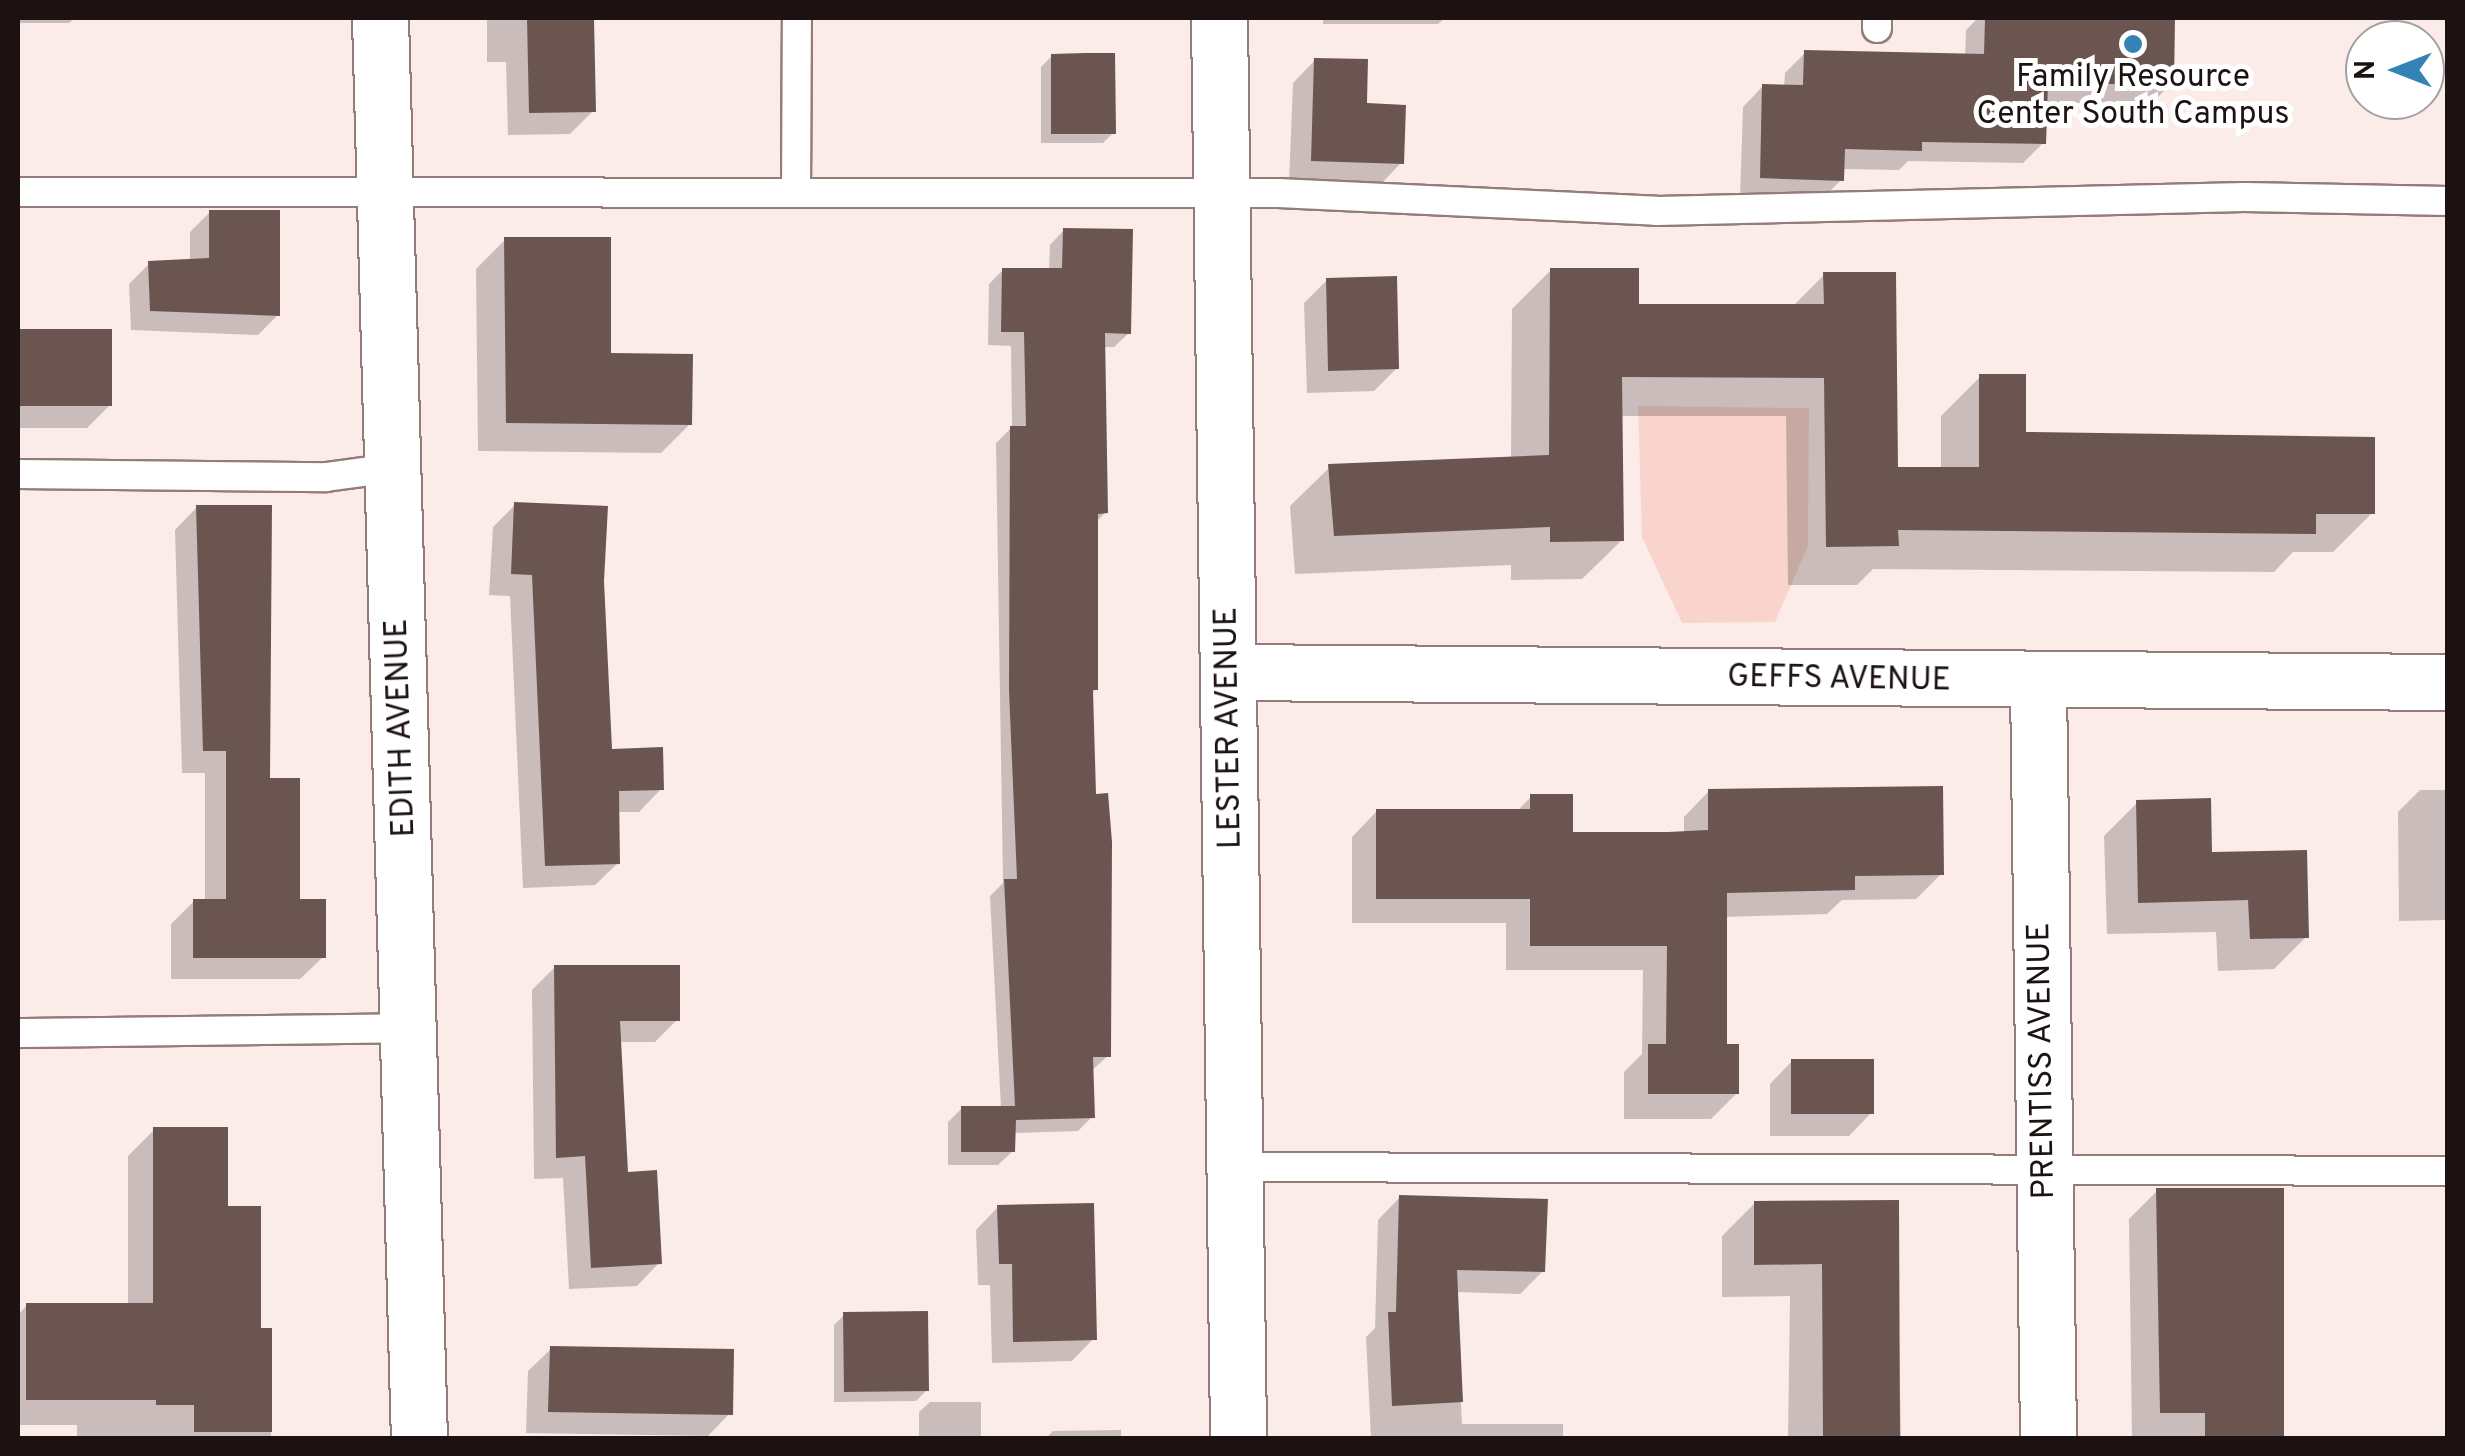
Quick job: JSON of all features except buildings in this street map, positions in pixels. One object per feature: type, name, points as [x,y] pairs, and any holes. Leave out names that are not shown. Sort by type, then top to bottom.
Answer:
[{"type":"street","name":"EDITH AVENUE","points":[[380,18],[412,1028],[420,1438]]},
{"type":"street","name":"LESTER AVENUE","points":[[1218,18],[1238,1438]]},
{"type":"street","name":"GEFFS AVENUE","points":[[1230,672],[2038,683],[2448,682]]},
{"type":"street","name":"PRENTISS AVENUE","points":[[2038,683],[2048,1438]]},
{"type":"lane","points":[[796,193],[797,18]]},
{"type":"lane","points":[[18,192],[1220,193],[1657,210],[2244,197],[2448,201]]},
{"type":"lane","points":[[18,474],[326,476],[393,468]]},
{"type":"lane","points":[[18,1033],[412,1028]]},
{"type":"lane","points":[[1236,1167],[2448,1171]]},
{"type":"shaded area","points":[[1638,406],[1809,408],[1808,546],[1775,622],[1682,623],[1642,537]]},
{"type":"place","name":"Family Resource Center South Campus","points":[[2133,44]]}]
